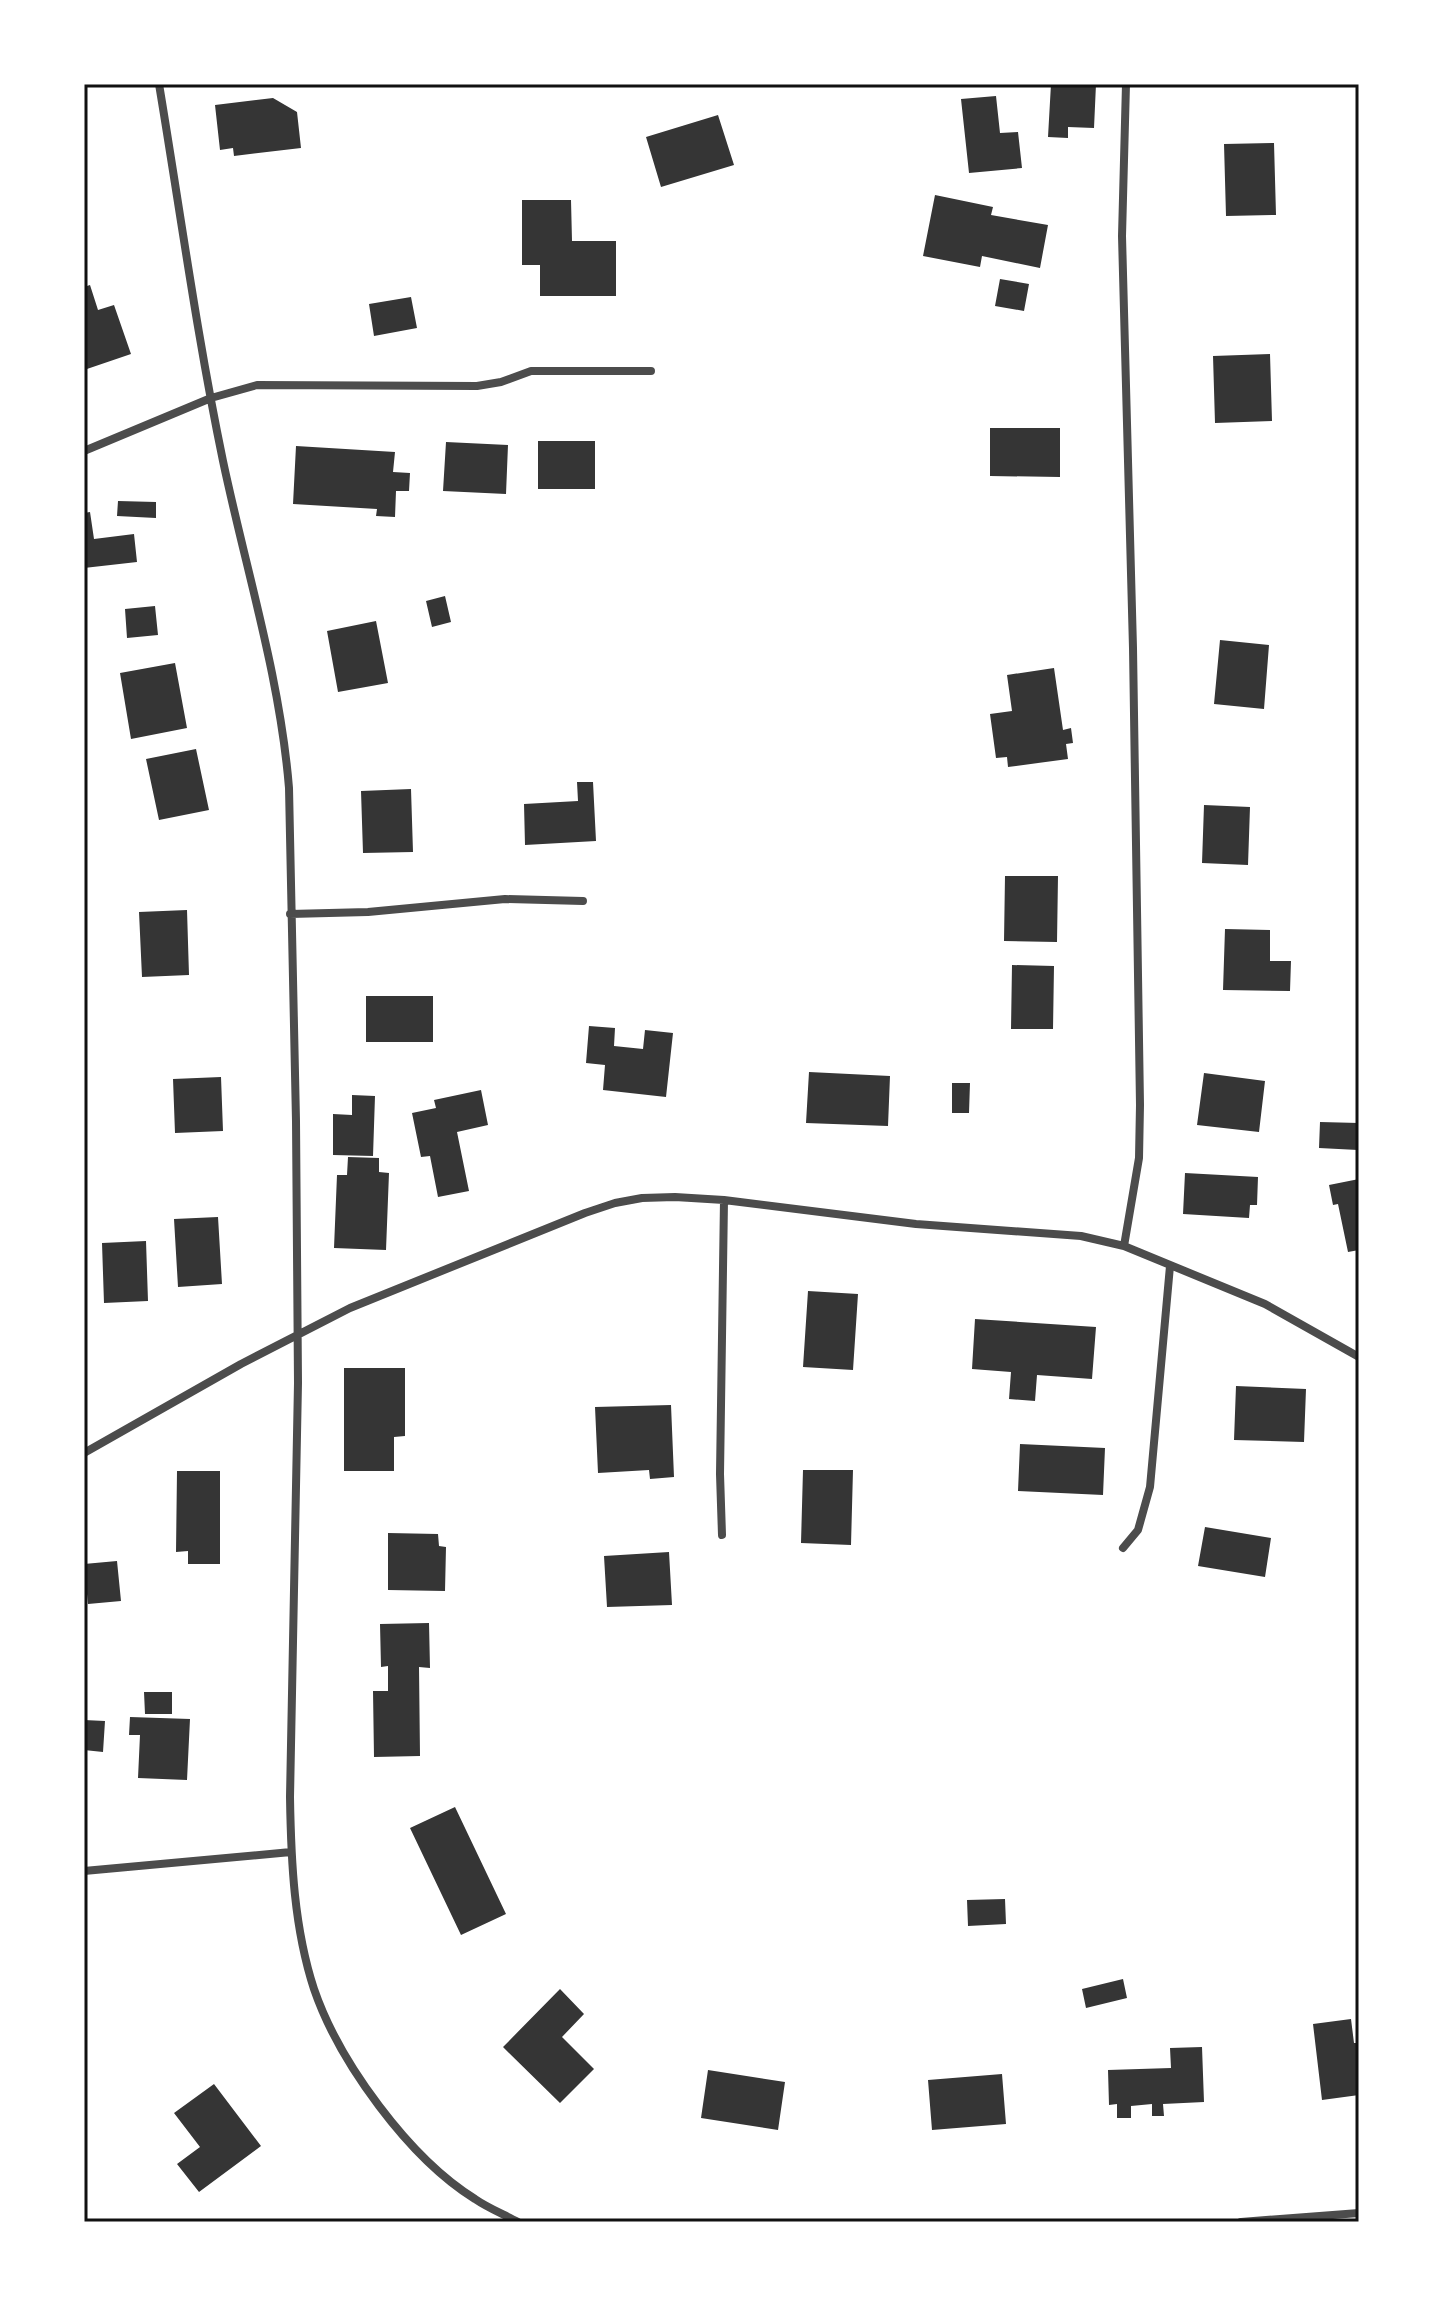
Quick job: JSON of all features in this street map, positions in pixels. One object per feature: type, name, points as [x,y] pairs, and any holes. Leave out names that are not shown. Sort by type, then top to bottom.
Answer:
[{"type":"street","points":[[159,84],[211,398],[276,689],[289,788],[298,1333],[291,1852],[303,1944],[314,1989],[332,2032],[362,2081],[394,2124],[428,2161],[473,2198],[518,2222]]},
{"type":"street","points":[[1124,1246],[1139,1158],[1140,1105],[1133,648],[1122,236],[1126,84]]},
{"type":"street","points":[[84,451],[211,398],[257,385],[442,387],[501,382],[531,371],[552,369],[651,371]]},
{"type":"street","points":[[290,914],[368,912],[505,899],[583,901]]},
{"type":"street","points":[[84,1453],[298,1333],[399,1287],[615,1203],[642,1198],[724,1200],[916,1224],[1081,1236],[1124,1246],[1265,1304],[1359,1357]]},
{"type":"street","points":[[722,1535],[724,1200]]},
{"type":"street","points":[[1123,1548],[1138,1530],[1150,1487],[1170,1266]]},
{"type":"street","points":[[84,1871],[291,1852]]},
{"type":"street","points":[[1241,2222],[1359,2213]]},
{"type":"building","points":[[1051,84],[1096,84],[1094,128],[1068,127],[1068,138],[1048,137]]},
{"type":"building","points":[[996,96],[1000,133],[1018,132],[1022,168],[969,173],[961,99]]},
{"type":"building","points":[[273,98],[297,112],[301,148],[234,156],[233,148],[220,150],[215,105]]},
{"type":"building","points":[[718,115],[734,165],[661,187],[646,137]]},
{"type":"building","points":[[1274,143],[1276,215],[1226,216],[1224,144]]},
{"type":"building","points":[[935,195],[993,207],[991,215],[1048,225],[1040,268],[982,256],[980,267],[923,256]]},
{"type":"building","points":[[522,200],[571,200],[572,241],[616,241],[616,296],[540,296],[540,265],[522,265]]},
{"type":"building","points":[[1000,279],[1029,284],[1024,311],[995,306]]},
{"type":"building","points":[[90,285],[98,310],[114,305],[131,354],[84,370],[84,287]]},
{"type":"building","points":[[411,297],[417,328],[374,336],[369,304]]},
{"type":"building","points":[[1270,354],[1272,421],[1215,423],[1213,356]]},
{"type":"building","points":[[990,428],[1060,428],[1060,477],[990,476]]},
{"type":"building","points":[[538,441],[595,441],[595,489],[538,489]]},
{"type":"building","points":[[446,442],[508,445],[506,494],[443,491]]},
{"type":"building","points":[[296,446],[395,452],[393,472],[410,473],[409,491],[396,491],[395,517],[376,516],[377,509],[293,504]]},
{"type":"building","points":[[118,501],[156,502],[156,518],[117,516]]},
{"type":"building","points":[[90,512],[94,539],[134,534],[137,562],[84,568],[84,513]]},
{"type":"building","points":[[445,596],[451,622],[432,627],[426,601]]},
{"type":"building","points":[[155,606],[158,635],[127,638],[125,609]]},
{"type":"building","points":[[376,621],[388,683],[338,692],[327,631]]},
{"type":"building","points":[[1220,640],[1269,645],[1264,709],[1214,704]]},
{"type":"building","points":[[175,663],[187,728],[131,739],[120,673]]},
{"type":"building","points":[[1054,668],[1063,730],[1071,728],[1073,743],[1066,744],[1068,759],[1008,767],[1007,757],[996,758],[990,714],[1012,711],[1007,675]]},
{"type":"building","points":[[196,749],[209,810],[159,820],[146,759]]},
{"type":"building","points":[[577,782],[593,782],[596,841],[525,845],[524,804],[578,801]]},
{"type":"building","points":[[411,789],[413,852],[363,853],[361,791]]},
{"type":"building","points":[[1204,805],[1250,807],[1248,865],[1202,863]]},
{"type":"building","points":[[1005,876],[1058,876],[1057,942],[1004,941]]},
{"type":"building","points":[[187,910],[189,975],[142,977],[139,912]]},
{"type":"building","points":[[1225,929],[1270,930],[1270,961],[1291,961],[1290,991],[1223,990]]},
{"type":"building","points":[[1012,965],[1054,966],[1053,1029],[1011,1029]]},
{"type":"building","points":[[366,996],[433,996],[433,1042],[366,1042]]},
{"type":"building","points":[[589,1026],[615,1028],[614,1046],[643,1049],[645,1030],[673,1033],[666,1097],[603,1090],[605,1065],[586,1063]]},
{"type":"building","points":[[809,1072],[890,1076],[888,1126],[806,1123]]},
{"type":"building","points":[[1204,1073],[1265,1081],[1259,1132],[1197,1125]]},
{"type":"building","points":[[221,1077],[223,1131],[175,1133],[173,1079]]},
{"type":"building","points":[[952,1083],[970,1083],[969,1113],[952,1113]]},
{"type":"building","points":[[481,1090],[488,1125],[457,1132],[469,1191],[438,1197],[430,1156],[421,1157],[412,1113],[436,1108],[434,1100]]},
{"type":"building","points":[[352,1095],[375,1096],[373,1156],[333,1155],[333,1114],[352,1115]]},
{"type":"building","points":[[1320,1122],[1359,1123],[1358,1150],[1319,1148]]},
{"type":"building","points":[[348,1157],[379,1158],[379,1172],[389,1173],[386,1250],[334,1248],[337,1175],[347,1175]]},
{"type":"building","points":[[1185,1173],[1258,1177],[1257,1205],[1250,1205],[1249,1218],[1183,1214]]},
{"type":"building","points":[[1359,1179],[1359,1250],[1348,1252],[1338,1204],[1333,1205],[1329,1185]]},
{"type":"building","points":[[218,1217],[222,1284],[178,1287],[174,1219]]},
{"type":"building","points":[[146,1241],[148,1301],[104,1303],[102,1243]]},
{"type":"building","points":[[808,1291],[858,1294],[853,1370],[803,1367]]},
{"type":"building","points":[[975,1319],[1096,1327],[1092,1379],[1037,1375],[1035,1401],[1009,1399],[1011,1372],[972,1369]]},
{"type":"building","points":[[344,1368],[405,1368],[405,1436],[394,1437],[394,1471],[344,1471]]},
{"type":"building","points":[[1236,1386],[1306,1389],[1304,1442],[1234,1440]]},
{"type":"building","points":[[671,1405],[674,1477],[650,1479],[649,1470],[598,1473],[595,1407]]},
{"type":"building","points":[[1020,1444],[1105,1448],[1103,1495],[1018,1491]]},
{"type":"building","points":[[803,1470],[853,1470],[851,1545],[801,1543]]},
{"type":"building","points":[[177,1471],[220,1471],[220,1564],[188,1564],[188,1551],[176,1552]]},
{"type":"building","points":[[1205,1527],[1271,1538],[1265,1577],[1198,1566]]},
{"type":"building","points":[[388,1533],[438,1534],[439,1546],[446,1547],[445,1591],[388,1590]]},
{"type":"building","points":[[669,1552],[672,1605],[607,1607],[604,1556]]},
{"type":"building","points":[[117,1561],[121,1601],[88,1604],[84,1564]]},
{"type":"building","points":[[429,1623],[430,1668],[419,1667],[420,1756],[374,1757],[373,1691],[388,1691],[388,1666],[381,1667],[380,1624]]},
{"type":"building","points":[[144,1692],[172,1692],[172,1714],[145,1714]]},
{"type":"building","points":[[130,1717],[190,1719],[187,1780],[138,1778],[140,1735],[129,1735]]},
{"type":"building","points":[[84,1720],[105,1721],[103,1752],[84,1750]]},
{"type":"building","points":[[455,1807],[506,1914],[461,1935],[410,1828]]},
{"type":"building","points":[[1005,1899],[1006,1924],[968,1926],[967,1900]]},
{"type":"building","points":[[1123,1979],[1127,1998],[1086,2008],[1082,1989]]},
{"type":"building","points":[[560,1989],[584,2014],[562,2037],[594,2069],[560,2103],[503,2047]]},
{"type":"building","points":[[1351,2019],[1354,2043],[1359,2043],[1359,2095],[1322,2100],[1313,2024]]},
{"type":"building","points":[[1202,2047],[1204,2102],[1163,2104],[1164,2116],[1152,2116],[1152,2104],[1131,2106],[1131,2118],[1117,2118],[1117,2104],[1109,2105],[1108,2070],[1171,2068],[1170,2048]]},
{"type":"building","points":[[708,2070],[785,2082],[778,2130],[701,2118]]},
{"type":"building","points":[[1002,2074],[1006,2124],[932,2130],[928,2080]]},
{"type":"building","points":[[214,2084],[261,2146],[199,2192],[177,2164],[200,2147],[174,2113]]}]
